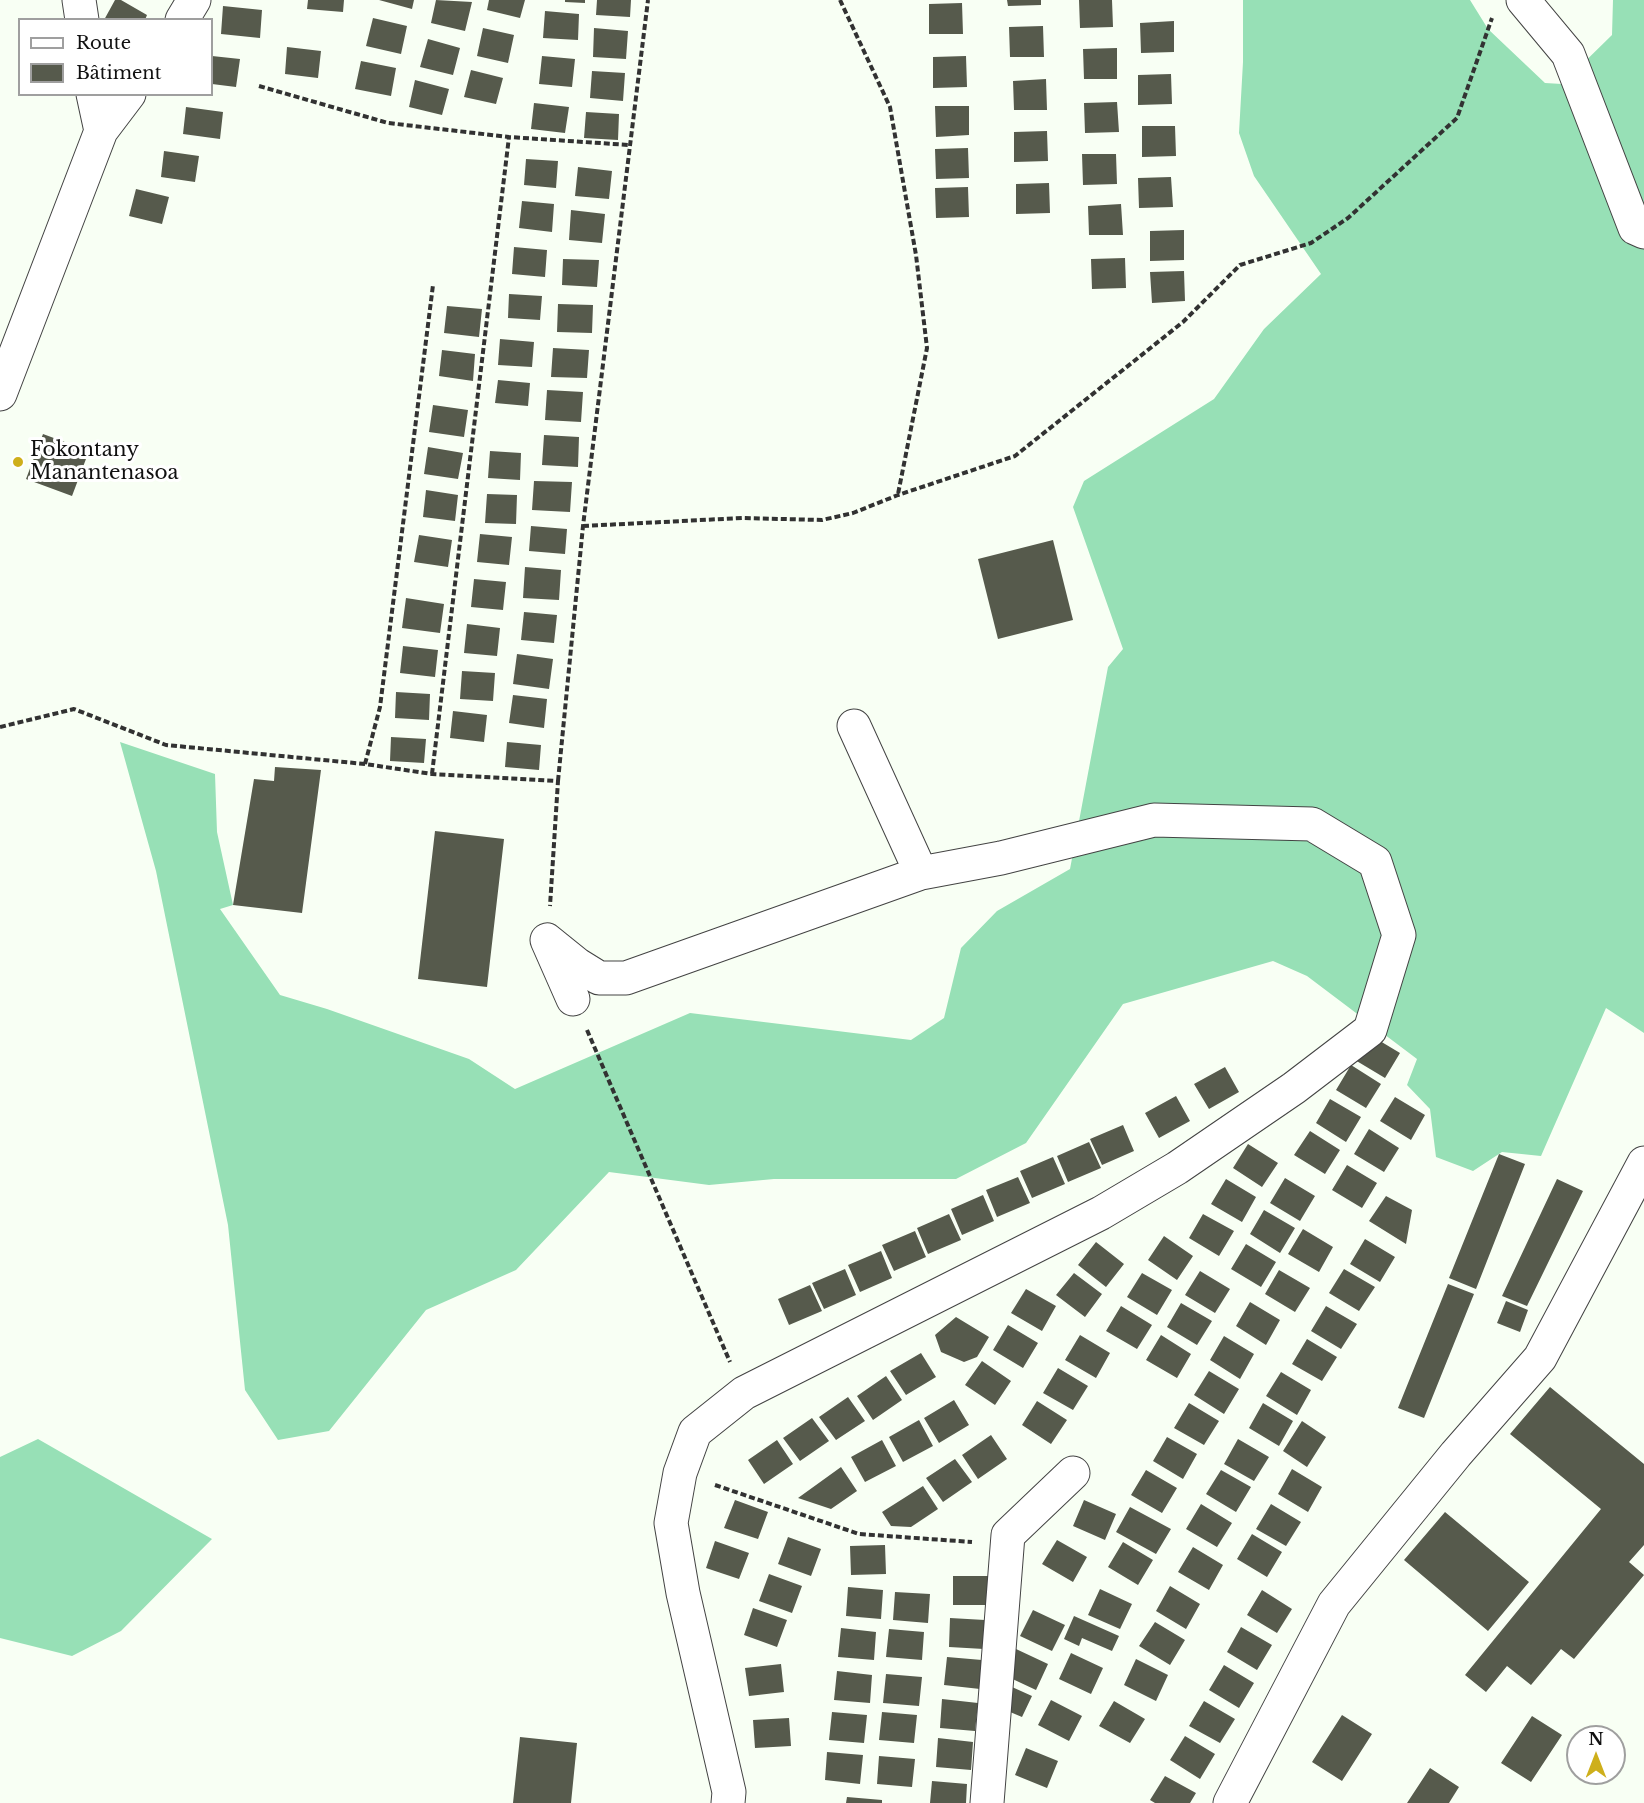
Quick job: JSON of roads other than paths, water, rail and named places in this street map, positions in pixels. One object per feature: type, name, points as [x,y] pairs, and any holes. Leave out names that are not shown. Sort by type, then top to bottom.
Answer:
[{"type":"street","points":[[79,0],[82,18]]},
{"type":"street","points":[[183,18],[194,0]]},
{"type":"street","points":[[1509,5],[1568,54],[1635,228],[1644,232]]},
{"type":"street","points":[[93,96],[100,130]]},
{"type":"street","points":[[0,394],[100,130],[127,96]]},
{"type":"street","points":[[854,726],[921,873]]},
{"type":"street","points":[[573,999],[548,940],[578,965],[599,978],[626,978],[921,873],[1001,858],[1154,820],[1312,825],[1374,862],[1400,935],[1370,1030],[1294,1088],[1177,1168],[1101,1213],[744,1393],[695,1432],[680,1473],[671,1523],[683,1593],[729,1792],[728,1803]]},
{"type":"street","points":[[1237,1799],[1334,1604],[1456,1454],[1540,1358],[1644,1163]]},
{"type":"street","points":[[987,1803],[1008,1536],[1073,1473]]},
{"type":"place","name":"Fokontany Manantenasoa","points":[[18,462]]}]
